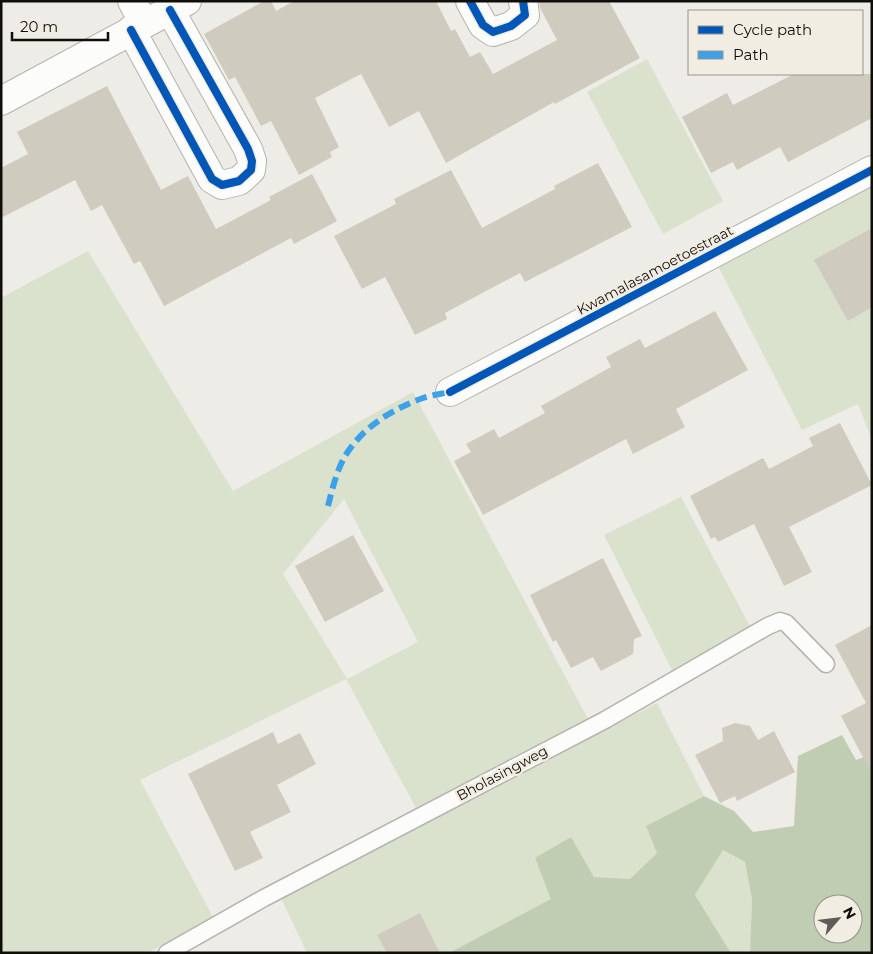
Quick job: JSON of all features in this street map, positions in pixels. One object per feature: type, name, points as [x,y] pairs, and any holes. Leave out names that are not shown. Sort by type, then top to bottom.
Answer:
[{"type":"street","points":[[470,1],[483,25],[493,32],[511,26],[525,15],[523,1]]},
{"type":"street","points":[[1,101],[136,18],[178,6],[248,149],[252,161],[251,170],[239,181],[222,185],[212,178],[136,18]]},
{"type":"street","name":"Kwamalasamoetoestraat","points":[[450,392],[872,170]]},
{"type":"lane","name":"Bholasingweg","points":[[167,953],[264,898],[605,720],[768,626],[780,622],[786,624],[826,664]]},
{"type":"green space","points":[[647,59],[723,201],[663,234],[587,92]]},
{"type":"green space","points":[[872,179],[872,440],[858,404],[802,430],[717,264]]},
{"type":"green space","points":[[88,251],[233,491],[413,392],[588,719],[416,808],[346,679],[140,780],[214,919],[147,953],[1,953],[1,298]],"holes":[[[344,499],[418,642],[347,679],[283,574]]]},
{"type":"green space","points":[[681,497],[751,628],[673,672],[604,535]]},
{"type":"green space","points":[[657,703],[704,796],[646,826],[657,853],[630,879],[594,877],[571,837],[535,859],[552,899],[449,953],[307,953],[281,898]]},
{"type":"green space","points":[[842,735],[856,760],[872,754],[872,953],[750,953],[752,900],[745,862],[723,850],[695,895],[731,953],[449,953],[551,899],[535,858],[571,837],[594,877],[630,879],[657,853],[646,826],[704,796],[734,811],[753,832],[794,826],[798,756]]},
{"type":"green space","points":[[723,850],[745,862],[752,900],[750,953],[731,953],[695,895]]},
{"type":"building","points":[[264,1],[271,1],[276,11],[294,1],[436,1],[451,31],[455,29],[470,57],[480,52],[493,74],[557,40],[540,8],[539,1],[609,1],[640,58],[555,104],[554,102],[446,163],[419,111],[389,127],[361,74],[315,98],[339,147],[330,152],[332,157],[299,175],[271,121],[261,126],[235,77],[229,80],[204,34]]},
{"type":"building","points":[[872,74],[872,118],[788,162],[780,147],[737,170],[733,162],[711,173],[682,117],[727,93],[733,105],[792,75]]},
{"type":"building","points":[[107,86],[161,190],[188,176],[216,229],[271,200],[269,197],[312,174],[337,221],[294,244],[291,238],[164,306],[140,261],[134,264],[102,205],[91,211],[75,180],[1,218],[1,168],[28,154],[17,132]]},
{"type":"building","points":[[598,163],[632,227],[525,282],[520,273],[445,313],[447,319],[415,335],[385,277],[362,289],[334,236],[396,204],[394,199],[451,170],[482,228],[555,189],[554,186]]},
{"type":"building","points":[[872,228],[872,307],[848,321],[814,260]]},
{"type":"building","points":[[715,311],[748,370],[676,409],[685,427],[633,454],[626,439],[483,515],[454,461],[471,452],[466,444],[494,429],[499,438],[545,413],[541,406],[611,367],[606,357],[640,339],[645,348]]},
{"type":"building","points":[[840,423],[872,485],[789,527],[812,572],[784,586],[754,524],[718,542],[715,537],[711,539],[690,496],[763,458],[769,469],[813,446],[809,438]]},
{"type":"building","points":[[353,535],[384,591],[325,622],[295,566]]},
{"type":"building","points":[[603,558],[642,636],[634,639],[633,654],[601,671],[593,657],[571,668],[556,640],[553,642],[530,595]]},
{"type":"building","points":[[872,625],[872,774],[841,716],[866,703],[835,645]]},
{"type":"building","points":[[735,723],[750,726],[758,740],[774,731],[795,772],[737,801],[735,796],[720,803],[695,755],[723,741],[722,728]]},
{"type":"building","points":[[273,732],[278,744],[300,733],[316,764],[277,785],[291,812],[250,832],[263,858],[235,871],[188,774]]},
{"type":"building","points":[[420,913],[440,953],[387,953],[377,935]]},
{"type":"marked path","points":[[328,506],[336,476],[344,458],[368,429],[389,414],[411,403],[429,396],[450,392]]},
{"type":"cycle path","points":[[470,1],[483,25],[493,32],[511,26],[525,15],[523,1]]},
{"type":"cycle path","points":[[131,30],[212,179],[222,185],[239,181],[251,170],[252,161],[248,149],[170,10]]},
{"type":"cycle path","points":[[450,392],[872,170]]}]
